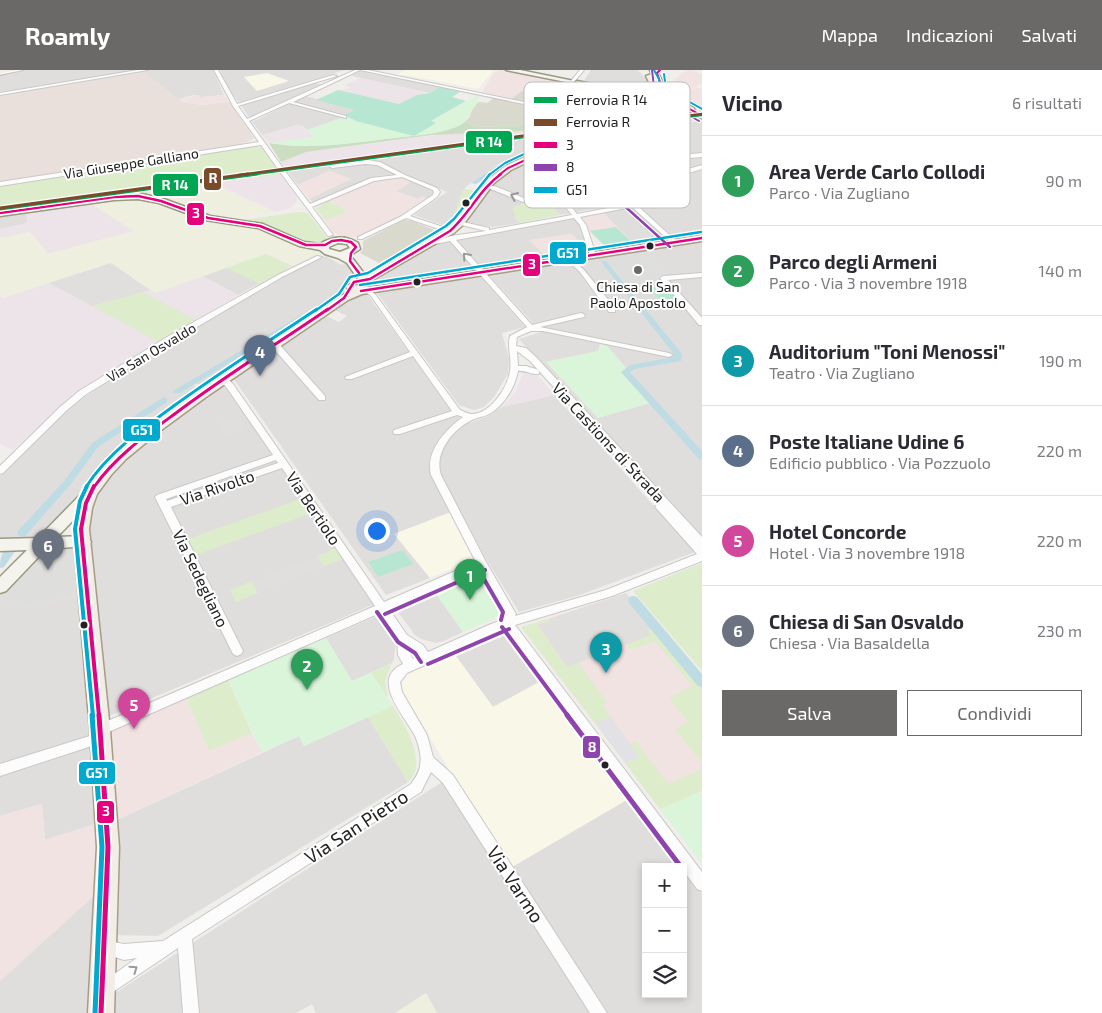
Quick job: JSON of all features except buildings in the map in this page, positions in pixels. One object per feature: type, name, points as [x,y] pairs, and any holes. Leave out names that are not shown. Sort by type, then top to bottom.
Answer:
[{"type":"main road","points":[[1,71],[12,70]]},
{"type":"main road","points":[[647,70],[653,82]]},
{"type":"main road","points":[[653,70],[660,82]]},
{"type":"main road","points":[[658,79],[657,73],[660,70]]},
{"type":"main road","points":[[101,1013],[108,847],[83,542],[83,515],[89,495],[102,476],[116,461],[182,408],[363,285],[450,235],[486,186],[508,168],[524,160]]},
{"type":"main road","points":[[363,285],[382,289],[702,238]]},
{"type":"street","points":[[1,71],[21,70]]},
{"type":"street","points":[[0,94],[146,70]]},
{"type":"street","points":[[216,70],[222,85],[235,106],[308,207],[328,248]]},
{"type":"street","points":[[246,121],[360,70],[524,103]]},
{"type":"street","points":[[510,70],[573,82],[582,70]]},
{"type":"street","points":[[235,106],[340,74],[347,75]]},
{"type":"street","points":[[289,102],[344,117]]},
{"type":"street","name":"Via Giuseppe Galliano","points":[[0,184],[262,143]]},
{"type":"street","points":[[0,213],[120,196],[145,197],[208,218],[260,226],[309,245],[354,249],[435,196],[437,192],[435,189],[374,162],[332,166]]},
{"type":"street","points":[[690,171],[702,167]]},
{"type":"street","points":[[384,176],[394,172]]},
{"type":"street","points":[[308,207],[373,178],[404,176]]},
{"type":"street","points":[[486,186],[524,200]]},
{"type":"street","points":[[570,208],[583,225],[593,255]]},
{"type":"street","points":[[450,235],[494,230],[617,208]]},
{"type":"street","points":[[637,208],[674,242]]},
{"type":"street","points":[[405,216],[450,235],[482,274],[532,329],[543,329],[669,355]]},
{"type":"street","points":[[459,224],[494,230]]},
{"type":"street","points":[[328,248],[343,240],[354,249],[363,285],[457,412],[470,417],[480,416],[493,407],[510,386],[515,370],[514,336],[538,325],[581,315]]},
{"type":"street","name":"Via San Osvaldo","points":[[0,472],[63,409],[82,393],[170,339],[328,248]]},
{"type":"street","points":[[569,259],[582,271],[612,310]]},
{"type":"street","points":[[702,275],[664,278],[702,322]]},
{"type":"street","points":[[275,345],[322,398]]},
{"type":"street","name":"Via Castions di Strada","points":[[514,352],[525,351],[701,552]]},
{"type":"street","name":"Via Castions di Strada","points":[[514,352],[536,372],[701,552]]},
{"type":"street","points":[[349,378],[414,354]]},
{"type":"street","name":"Via Castions di Strada","points":[[515,370],[526,368],[536,372]]},
{"type":"street","name":"Via Bertiolo","points":[[223,379],[230,386],[282,460],[382,608],[404,638],[419,648],[426,658]]},
{"type":"street","points":[[397,432],[457,412]]},
{"type":"street","points":[[470,417],[452,431],[438,449],[434,460],[434,470],[482,564],[509,609],[511,614],[507,623]]},
{"type":"street","name":"Via Rivolto","points":[[165,506],[160,497],[282,460]]},
{"type":"street","points":[[0,587],[89,495]]},
{"type":"street","name":"Via Sedegliano","points":[[165,506],[237,651]]},
{"type":"street","points":[[0,545],[83,542]]},
{"type":"street","points":[[427,760],[420,734],[393,685],[395,676],[410,665],[507,623],[608,594],[701,552]]},
{"type":"street","points":[[0,770],[100,734],[482,564]]},
{"type":"street","points":[[507,623],[702,884]]},
{"type":"street","name":"Via Bertiolo","points":[[404,638],[404,655],[410,665]]},
{"type":"street","name":"Via San Pietro","points":[[102,991],[184,935],[408,794],[425,775],[427,760]]},
{"type":"street","name":"Via Varmo","points":[[427,760],[448,779],[599,1013]]},
{"type":"street","points":[[184,935],[191,1013]]},
{"type":"street","name":"Via San Pietro","points":[[104,947],[124,952],[166,947]]},
{"type":"shaded area","points":[[24,70],[139,70],[0,92],[0,74]]},
{"type":"shaded area","points":[[153,70],[213,70],[224,95],[201,97],[194,95],[178,99],[143,72]]},
{"type":"shaded area","points":[[220,70],[345,70],[241,102],[228,89]]},
{"type":"shaded area","points":[[407,70],[493,71],[478,89],[406,75],[396,75]]},
{"type":"shaded area","points":[[502,70],[558,81],[524,82],[524,90],[511,99],[482,93],[493,74]]},
{"type":"shaded area","points":[[591,70],[638,70],[648,82],[636,82],[583,82]]},
{"type":"shaded area","points":[[690,70],[702,74],[702,85],[699,84],[696,87],[702,89],[702,103],[690,104],[690,82],[672,82],[682,73]]},
{"type":"shaded area","points":[[360,71],[439,87],[429,93],[351,76]]},
{"type":"shaded area","points":[[143,72],[183,102],[201,105],[229,102],[254,138],[242,143],[242,145],[0,182],[0,95]]},
{"type":"shaded area","points":[[267,73],[289,81],[257,91],[244,77]]},
{"type":"shaded area","points":[[360,78],[426,92],[399,104],[338,90],[350,87],[345,85]]},
{"type":"shaded area","points":[[314,83],[323,85],[255,116],[248,116],[241,105]]},
{"type":"shaded area","points":[[524,90],[524,102],[511,99]]},
{"type":"shaded area","points":[[199,95],[201,97],[224,95],[229,102],[195,105],[178,99]]},
{"type":"shaded area","points":[[306,96],[356,110],[345,116],[347,116],[307,130],[303,126],[262,135],[252,122]]},
{"type":"shaded area","points":[[494,98],[524,104],[524,125],[479,127],[464,122],[469,118],[474,105],[479,102],[487,103]]},
{"type":"shaded area","points":[[702,103],[702,115],[690,117],[690,104]]},
{"type":"shaded area","points":[[702,121],[702,235],[680,238],[672,236],[641,208],[690,208],[690,122]]},
{"type":"shaded area","points":[[299,124],[315,137],[269,143],[262,135]]},
{"type":"shaded area","points":[[524,131],[524,139],[0,211],[0,206],[284,168],[281,162],[306,152],[445,134]]},
{"type":"shaded area","points":[[524,139],[524,151],[500,163],[464,189],[475,191],[460,214],[448,227],[414,215],[447,192],[408,176],[376,176],[314,203],[309,199],[351,179],[329,171],[298,185],[287,171]]},
{"type":"shaded area","points":[[524,164],[524,203],[521,204],[515,218],[520,223],[492,227],[466,223],[488,187],[505,174]]},
{"type":"shaded area","points":[[329,171],[351,179],[309,199],[298,185]]},
{"type":"shaded area","points":[[280,174],[297,197],[297,201],[290,208],[276,212],[212,183]]},
{"type":"shaded area","points":[[400,177],[412,181],[396,192],[417,199],[422,196],[429,199],[399,217],[357,237],[342,237],[333,232],[325,221],[348,211],[328,201],[371,180]]},
{"type":"shaded area","points":[[412,181],[433,190],[434,194],[429,199],[423,197],[418,199],[395,191]]},
{"type":"shaded area","points":[[90,203],[135,231],[48,254],[30,232],[2,238],[0,236],[0,229],[27,223],[26,211]]},
{"type":"shaded area","points":[[552,208],[599,208],[560,215]]},
{"type":"shaded area","points":[[632,208],[664,238],[659,241],[634,244],[602,212]]},
{"type":"shaded area","points":[[26,211],[28,223],[0,229],[0,215]]},
{"type":"shaded area","points":[[602,212],[634,244],[607,249],[586,228],[579,216]]},
{"type":"shaded area","points":[[574,217],[581,226],[587,245],[583,245],[571,234],[530,241],[548,258],[392,286],[379,287],[372,280],[409,256],[445,241]]},
{"type":"shaded area","points":[[404,220],[412,221],[437,231],[379,263],[360,253],[363,249],[363,241]]},
{"type":"shaded area","points":[[652,226],[664,239],[648,243],[632,228]]},
{"type":"shaded area","points":[[571,234],[583,245],[587,245],[588,252],[549,258],[529,240]]},
{"type":"shaded area","points":[[702,240],[702,318],[664,275],[636,250]]},
{"type":"shaded area","points":[[636,250],[664,275],[658,277],[686,306],[647,310],[609,264],[605,261],[601,262],[595,257]]},
{"type":"shaded area","points":[[266,254],[292,266],[238,295],[202,276]]},
{"type":"shaded area","points":[[326,256],[353,272],[352,277],[346,283],[342,295],[209,385],[191,384],[203,389],[85,491],[43,538],[0,539],[0,476],[71,407],[107,381],[279,279]]},
{"type":"shaded area","points":[[595,257],[609,264],[647,310],[686,306],[702,326],[702,536],[593,419],[650,403],[623,371],[626,368],[607,346],[600,345],[599,351],[540,363],[519,339],[541,332],[489,275]]},
{"type":"shaded area","points":[[111,263],[155,293],[202,276],[238,295],[77,391],[13,450],[0,444],[0,295],[3,298]]},
{"type":"shaded area","points":[[111,263],[150,290],[92,306],[49,283]]},
{"type":"shaded area","points":[[347,263],[353,274],[346,283],[344,290],[326,283],[346,273],[333,267]]},
{"type":"shaded area","points":[[480,276],[525,327],[502,333],[509,359],[508,374],[494,397],[484,407],[474,410],[459,405],[377,293]]},
{"type":"shaded area","points":[[367,294],[449,408],[461,419],[433,452],[430,462],[430,468],[451,512],[395,534],[430,578],[386,595],[233,378],[326,316],[339,322],[347,316],[335,310],[355,296]]},
{"type":"shaded area","points":[[546,362],[598,418],[593,419],[540,363]]},
{"type":"shaded area","points":[[525,373],[537,375],[555,395],[502,407],[516,391],[522,375]]},
{"type":"shaded area","points":[[219,387],[227,388],[375,604],[107,717],[89,528],[93,500],[108,476],[149,439]]},
{"type":"shaded area","points":[[555,395],[695,552],[577,596],[519,612],[486,559],[443,479],[439,467],[439,457],[449,439],[464,425],[488,416],[502,407]]},
{"type":"shaded area","points":[[239,417],[246,428],[225,435],[218,423]]},
{"type":"shaded area","points":[[92,456],[106,462],[83,490],[70,487]]},
{"type":"shaded area","points":[[451,512],[476,559],[430,578],[394,534]]},
{"type":"shaded area","points":[[76,547],[81,595],[25,607],[0,599],[0,595],[42,548]]},
{"type":"shaded area","points":[[317,556],[324,566],[258,593],[252,581]]},
{"type":"shaded area","points":[[434,591],[463,632],[436,643],[421,639],[415,635],[395,608]]},
{"type":"shaded area","points":[[626,593],[702,685],[702,791],[660,809],[521,627]]},
{"type":"shaded area","points":[[626,593],[654,627],[647,630],[651,635],[567,667],[538,625],[550,621],[549,619]]},
{"type":"shaded area","points":[[81,595],[99,823],[45,840],[42,804],[0,816],[0,599],[25,607]]},
{"type":"shaded area","points":[[380,615],[396,639],[394,659],[392,663],[352,681],[326,638]]},
{"type":"shaded area","points":[[502,629],[541,681],[493,707],[453,652]]},
{"type":"shaded area","points":[[453,652],[493,707],[541,681],[630,798],[512,867],[452,775],[403,692],[402,683],[409,673]]},
{"type":"shaded area","points":[[186,698],[209,751],[252,733],[262,752],[117,820],[109,731]]},
{"type":"shaded area","points":[[368,717],[408,782],[158,936],[114,935],[117,820],[299,736],[304,746]]},
{"type":"shaded area","points":[[611,717],[639,757],[625,763],[595,723]]},
{"type":"shaded area","points":[[445,780],[594,1013],[437,1013],[426,993],[395,1013],[316,1013],[312,1004],[296,1013],[111,1013],[112,995]]},
{"type":"shaded area","points":[[630,798],[678,863],[642,863],[642,998],[687,998],[687,874],[702,894],[702,1013],[608,1013],[512,867]]},
{"type":"shaded area","points":[[42,804],[45,840],[99,823],[99,891],[0,981],[0,816]]},
{"type":"shaded area","points":[[99,891],[93,1013],[0,1013],[0,981]]},
{"type":"green space","points":[[439,87],[460,92],[452,97],[466,101],[431,121],[436,123],[414,136],[356,121],[344,115],[355,110],[316,100],[338,90],[399,104],[417,95],[430,93]]},
{"type":"green space","points":[[476,96],[480,96],[476,101],[479,102],[463,123],[440,132],[331,145],[300,146],[269,143],[314,137],[307,130],[347,116],[435,123],[431,122]]},
{"type":"green space","points":[[464,122],[479,127],[524,125],[524,131],[432,135],[306,152],[281,162],[269,143],[300,146],[347,144],[430,134],[448,130]]},
{"type":"green space","points":[[252,146],[262,147],[277,169],[0,206],[0,185]]},
{"type":"green space","points":[[279,172],[280,174],[143,193],[137,192]]},
{"type":"green space","points":[[212,183],[276,212],[236,217],[218,216],[143,193]]},
{"type":"green space","points":[[463,189],[475,191],[460,214],[454,214]]},
{"type":"green space","points":[[136,199],[207,222],[255,228],[319,249],[320,253],[292,266],[266,254],[155,293],[111,263],[3,298],[0,295],[0,236],[2,238],[30,232],[48,254],[134,231],[90,203]]},
{"type":"green space","points":[[328,201],[348,211],[325,221],[316,208]]},
{"type":"green space","points":[[524,204],[524,208],[552,208],[560,215],[520,223],[515,218],[513,207]]},
{"type":"green space","points":[[298,212],[308,213],[328,239],[321,242],[305,241],[264,224],[244,220]]},
{"type":"green space","points":[[616,227],[634,244],[608,249],[590,231]]},
{"type":"green space","points":[[266,254],[292,266],[260,284],[226,268]]},
{"type":"green space","points":[[666,285],[683,304],[666,306],[649,287]]},
{"type":"green space","points":[[142,292],[196,320],[159,342],[92,306]]},
{"type":"green space","points":[[600,344],[607,346],[626,368],[623,371],[650,403],[598,418],[546,362],[598,351]]},
{"type":"green space","points":[[303,498],[312,513],[196,555],[188,539]]},
{"type":"green space","points":[[336,548],[343,559],[324,566],[317,556]]},
{"type":"green space","points":[[403,550],[413,564],[378,577],[368,562]]},
{"type":"green space","points":[[702,563],[702,671],[633,591]]},
{"type":"green space","points":[[475,574],[487,578],[500,609],[494,618],[463,632],[434,591]]},
{"type":"green space","points":[[252,581],[258,593],[236,602],[230,590]]},
{"type":"green space","points":[[549,619],[551,621],[538,626],[567,666],[578,662],[607,702],[603,705],[611,717],[595,723],[521,627]]},
{"type":"green space","points":[[654,627],[702,685],[702,763],[675,729],[688,722],[669,698],[692,686],[655,641],[631,650],[627,644],[650,635],[646,630]]},
{"type":"green space","points":[[326,638],[352,681],[371,673],[393,706],[304,746],[299,736],[262,752],[228,680]]},
{"type":"green space","points":[[392,663],[385,681],[388,698],[371,673]]},
{"type":"green space","points":[[228,680],[252,733],[209,751],[186,698]]},
{"type":"green space","points":[[393,706],[403,722],[415,754],[414,774],[408,782],[368,717]]},
{"type":"green space","points":[[636,741],[668,784],[702,769],[702,791],[660,809],[625,763],[639,757],[630,744]]},
{"type":"green space","points":[[702,791],[702,864],[660,809]]},
{"type":"green space","points":[[426,993],[437,1013],[395,1013]]},
{"type":"waterway","points":[[474,183],[502,165],[524,154]]},
{"type":"waterway","points":[[369,274],[396,256],[434,237]]},
{"type":"waterway","points":[[604,262],[678,354],[678,359],[633,367],[625,372],[702,457]]},
{"type":"waterway","points":[[177,391],[340,294]]},
{"type":"waterway","points":[[22,533],[67,483],[95,445],[164,400]]},
{"type":"waterway","points":[[0,564],[11,550]]},
{"type":"waterway","points":[[633,600],[702,682]]},
{"type":"transit line","name":"8","points":[[652,70],[653,82]]},
{"type":"transit line","name":"G51","points":[[654,70],[659,82]]},
{"type":"transit line","name":"3","points":[[660,70],[657,73],[660,82]]},
{"type":"transit line","name":"G51","points":[[664,74],[665,82]]},
{"type":"transit line","name":"G51","points":[[690,102],[702,109]]},
{"type":"transit line","name":"3","points":[[690,109],[702,116]]},
{"type":"transit line","points":[[690,116],[702,115]]},
{"type":"transit line","name":"8","points":[[690,116],[699,121]]},
{"type":"transit line","points":[[0,209],[524,137]]},
{"type":"transit line","name":"G51","points":[[95,1013],[102,847],[94,731],[75,529],[77,512],[84,490],[103,464],[143,429],[207,382],[339,294],[350,277],[368,273],[446,226],[454,219],[486,177],[505,163],[524,154]]},
{"type":"transit line","name":"3","points":[[101,1013],[108,847],[100,730],[81,529],[83,513],[89,494],[117,459],[136,442],[210,388],[344,298],[354,282],[370,279],[450,231],[459,223],[491,181],[508,168],[524,161]]},
{"type":"transit line","name":"3","points":[[0,213],[114,197],[138,196],[161,201],[208,218],[260,226],[306,245],[325,245],[332,241],[341,240],[351,242],[356,247],[351,253],[350,261],[359,273]]},
{"type":"transit line","name":"8","points":[[627,208],[670,247]]},
{"type":"transit line","name":"G51","points":[[360,285],[701,232]]},
{"type":"transit line","name":"3","points":[[361,291],[702,238]]},
{"type":"transit line","name":"8","points":[[477,567],[503,612],[501,620]]},
{"type":"transit line","name":"8","points":[[385,614],[485,570]]},
{"type":"transit line","name":"8","points":[[377,612],[398,642],[415,653],[421,662]]},
{"type":"transit line","name":"8","points":[[502,627],[678,863]]},
{"type":"transit line","name":"8","points":[[428,664],[509,629]]},
{"type":"rail line","name":"R","points":[[690,115],[702,114]]},
{"type":"rail line","name":"R","points":[[0,208],[524,135]]},
{"type":"place","name":"Chiesa di San Paolo Apostolo","points":[[638,270]]},
{"type":"place","name":"Poste Italiane Udine 6","points":[[260,376]]},
{"type":"place","name":"Chiesa di San Osvaldo","points":[[48,570]]},
{"type":"place","name":"Area Verde Carlo Collodi","points":[[470,600]]},
{"type":"place","name":"Auditorium \"Toni Menossi\"","points":[[606,673]]},
{"type":"place","name":"Parco degli Armeni","points":[[307,690]]},
{"type":"place","name":"Hotel Concorde","points":[[134,729]]}]
